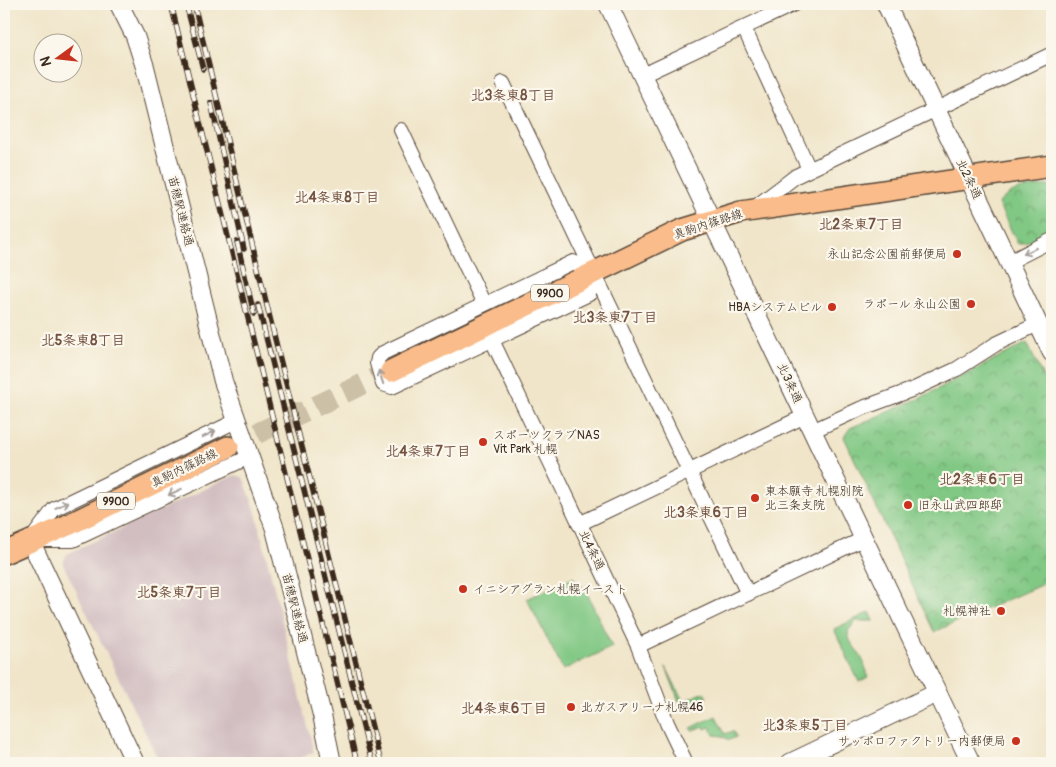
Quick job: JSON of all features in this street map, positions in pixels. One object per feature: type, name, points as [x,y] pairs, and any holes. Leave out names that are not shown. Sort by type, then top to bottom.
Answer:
[{"type":"main road","name":"真駒内篠路線","points":[[391,371],[682,230],[712,220],[751,210],[1052,166]]},
{"type":"main road","name":"真駒内篠路線","points":[[4,553],[228,446]]},
{"type":"street","name":"苗穂駅連絡通","points":[[119,4],[135,36],[145,67],[223,381],[236,421],[251,456],[275,530],[322,715],[332,763]]},
{"type":"street","name":"北3条通","points":[[608,4],[971,763]]},
{"type":"street","points":[[643,76],[794,4]]},
{"type":"street","name":"北2条通","points":[[886,4],[1052,354]]},
{"type":"street","points":[[744,28],[809,169]]},
{"type":"street","points":[[751,210],[796,176],[809,169],[1052,54]]},
{"type":"street","points":[[503,83],[748,594]]},
{"type":"street","points":[[401,130],[484,304]]},
{"type":"street","points":[[1009,262],[1052,240]]},
{"type":"street","points":[[573,262],[594,272],[589,294],[392,387],[383,384],[377,364],[378,358],[383,353],[573,262]]},
{"type":"street","points":[[812,431],[860,409],[914,389],[957,370],[996,344],[1038,324]]},
{"type":"street","name":"北4条通","points":[[492,340],[638,646],[667,723],[686,763]]},
{"type":"street","points":[[579,524],[805,416]]},
{"type":"street","points":[[30,540],[54,509],[236,421]]},
{"type":"street","points":[[30,540],[73,540],[251,456]]},
{"type":"street","points":[[638,646],[863,539]]},
{"type":"street","points":[[30,540],[135,763]]},
{"type":"street","points":[[790,763],[937,693]]},
{"type":"shaded area","points":[[235,475],[243,477],[255,509],[314,752],[290,763],[160,763],[63,564],[67,554]]},
{"type":"green space","points":[[1052,185],[1052,230],[1028,242],[1018,244],[998,204],[1016,191],[1030,187]]},
{"type":"green space","points":[[1027,343],[1052,396],[1052,580],[934,632],[844,437],[850,428],[920,398]]},
{"type":"green space","points":[[573,577],[586,591],[612,647],[563,670],[527,599]]},
{"type":"green space","points":[[870,612],[874,621],[856,621],[848,631],[851,642],[864,662],[868,677],[859,682],[834,629]]},
{"type":"green space","points":[[666,667],[683,701],[705,692],[707,697],[682,709]]},
{"type":"green space","points":[[716,716],[725,734],[733,731],[736,737],[729,740],[722,736],[714,735],[710,727],[705,729],[704,726],[692,731],[691,728]]},
{"type":"tunnel","points":[[228,447],[391,371]]},
{"type":"railway","points":[[171,4],[357,763]]},
{"type":"railway","points":[[186,4],[203,69]]},
{"type":"railway","points":[[194,4],[381,763]]},
{"type":"railway","points":[[211,103],[244,249]]},
{"type":"railway","points":[[237,242],[254,314]]},
{"type":"railway","points":[[258,305],[372,763]]},
{"type":"place","name":"永山記念公園前郵便局","points":[[957,254]]},
{"type":"place","name":"ラポール 永山公園","points":[[971,304]]},
{"type":"place","name":"HBAシステムビル","points":[[832,307]]},
{"type":"place","name":"スポーツクラブNAS Vit Park 札幌","points":[[483,442]]},
{"type":"place","name":"東本願寺 札幌別院 北三条支院","points":[[755,498]]},
{"type":"place","name":"旧永山武四郎邸","points":[[908,505]]},
{"type":"place","name":"イニシアグラン札幌イースト","points":[[463,589]]},
{"type":"place","name":"札幌神社","points":[[1001,611]]},
{"type":"place","name":"北ガスアリーナ札幌46","points":[[571,707]]},
{"type":"place","name":"サッポロファクトリー内郵便局","points":[[1016,741]]},
{"type":"district","name":"北3条東8丁目","points":[[513,95]]},
{"type":"district","name":"北4条東8丁目","points":[[337,197]]},
{"type":"district","name":"北2条東7丁目","points":[[861,224]]},
{"type":"district","name":"北3条東7丁目","points":[[615,317]]},
{"type":"district","name":"北5条東8丁目","points":[[83,340]]},
{"type":"district","name":"北4条東7丁目","points":[[428,451]]},
{"type":"district","name":"北2条東6丁目","points":[[982,479]]},
{"type":"district","name":"北3条東6丁目","points":[[706,512]]},
{"type":"district","name":"北5条東7丁目","points":[[179,592]]},
{"type":"district","name":"北4条東6丁目","points":[[504,708]]},
{"type":"district","name":"北3条東5丁目","points":[[805,725]]}]
